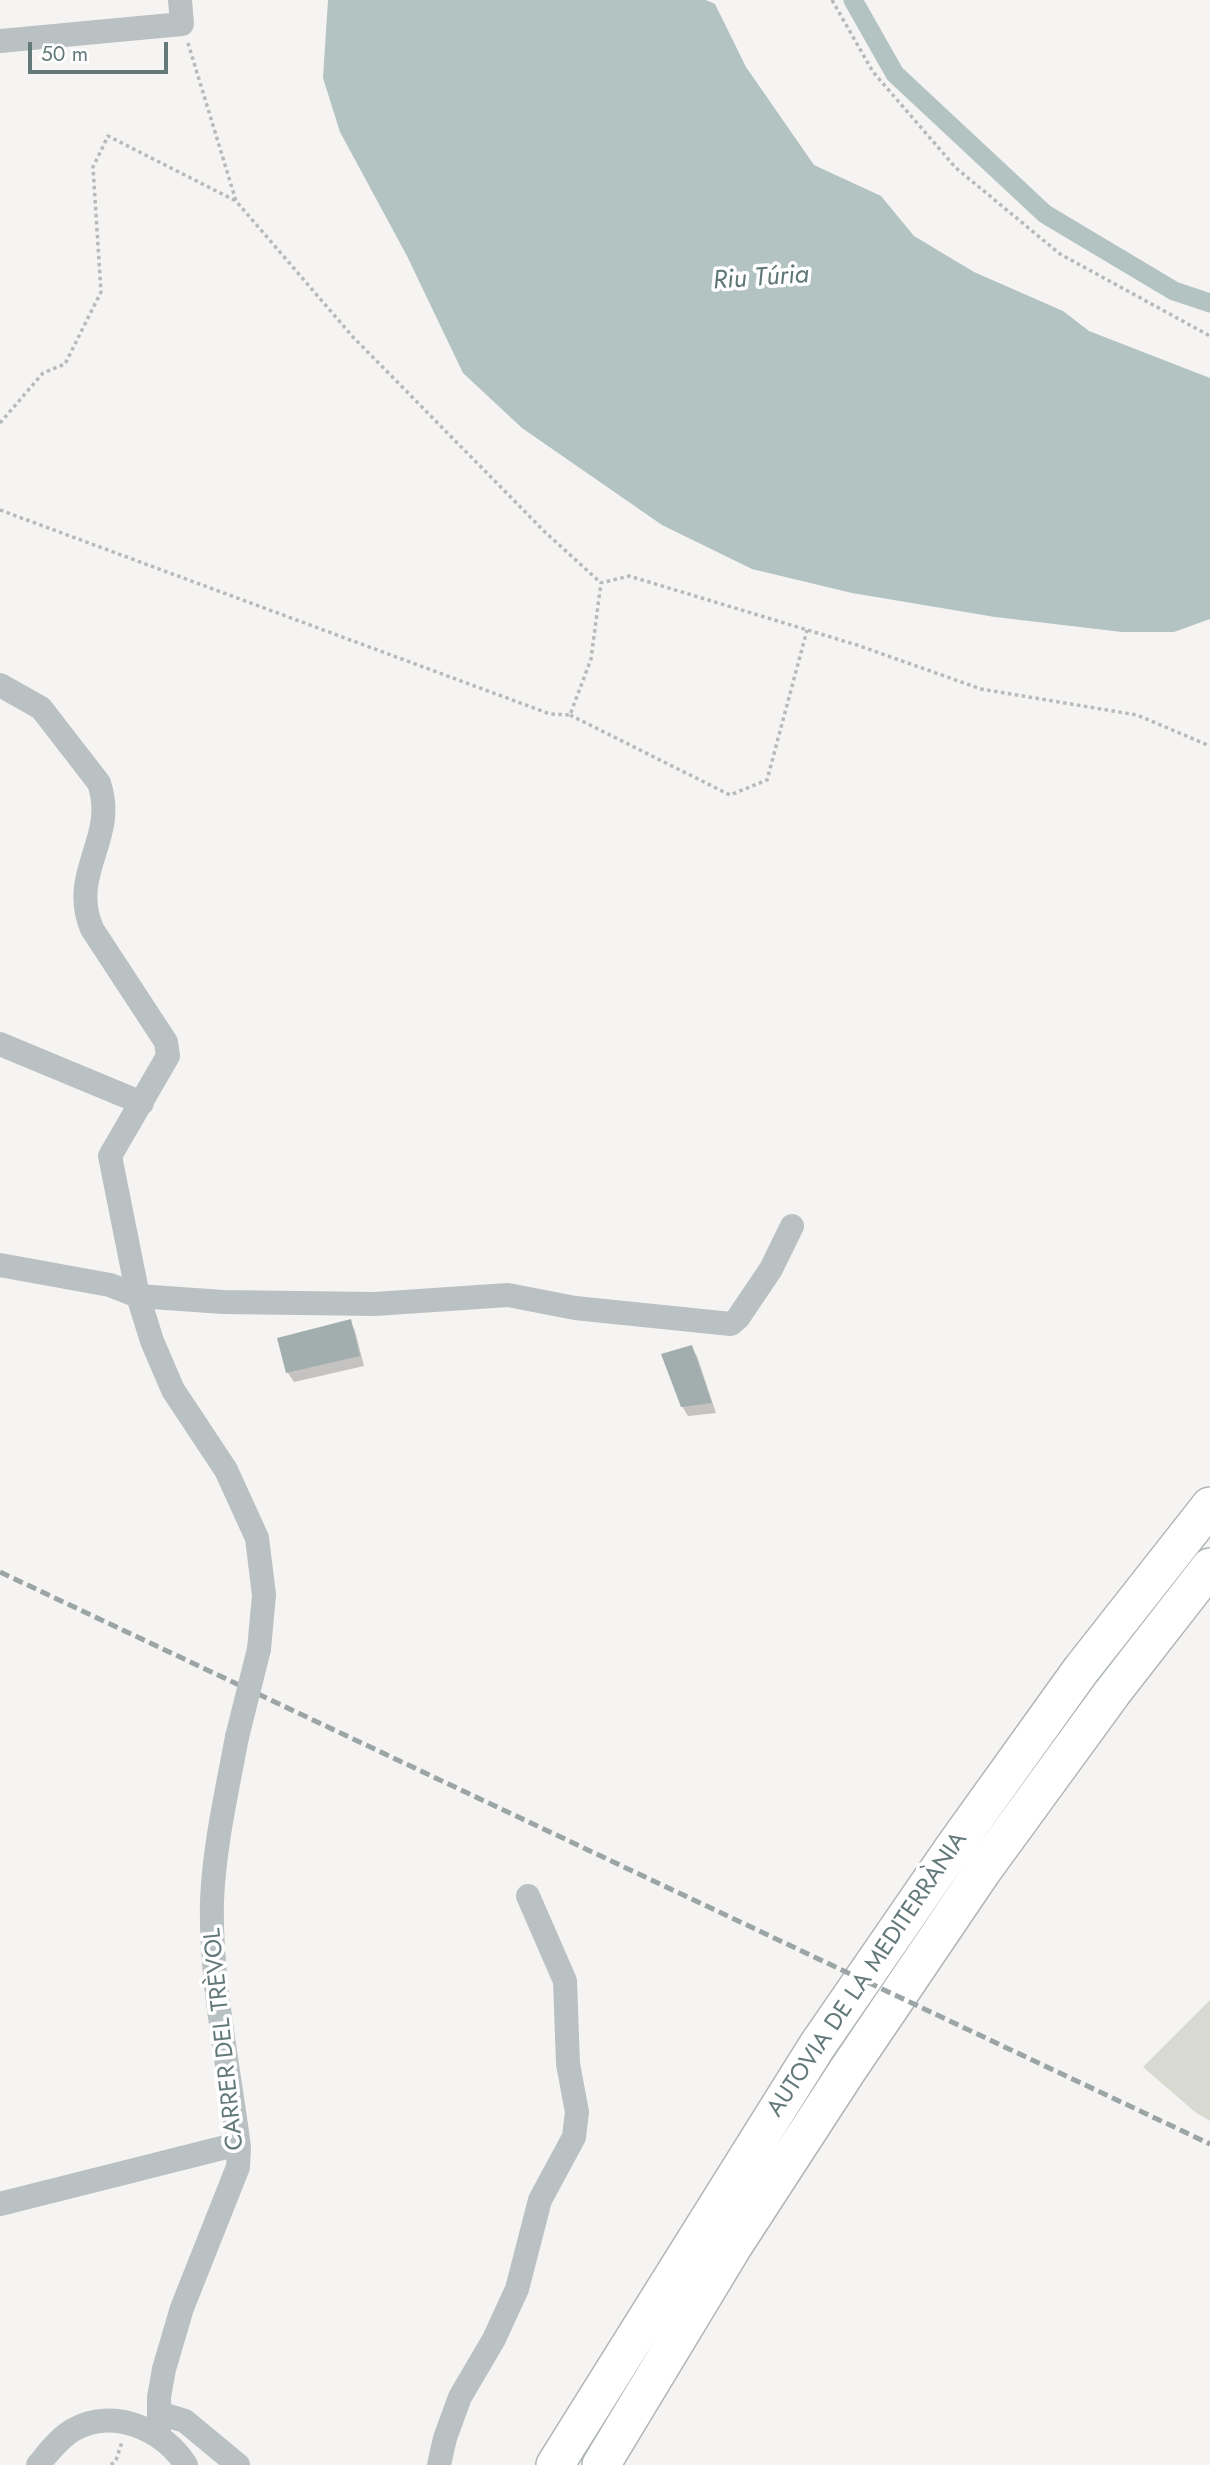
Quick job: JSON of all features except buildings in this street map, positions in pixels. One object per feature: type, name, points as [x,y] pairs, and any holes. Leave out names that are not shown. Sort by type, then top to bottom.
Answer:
[{"type":"highway","name":"AUTOVIA DE LA MEDITERRÀNIA","points":[[555,2465],[817,2046],[954,1847],[1081,1670],[1210,1506]]},
{"type":"highway","name":"AUTOVIA DE LA MEDITERRÀNIA","points":[[601,2465],[734,2245],[937,1937],[1112,1693],[1210,1567]]},
{"type":"street","points":[[0,41],[181,12]]},
{"type":"street","name":"CARRER DEL TRÈVOL","points":[[0,685],[41,708],[100,783],[104,797],[104,821],[84,886],[83,904],[92,929],[166,1042],[168,1056],[110,1156],[138,1296],[152,1341],[173,1390],[226,1470],[257,1538],[264,1595],[259,1649],[237,1737],[219,1837],[212,1900],[220,2011],[238,2144],[238,2167],[182,2308],[164,2370],[159,2397],[159,2424]]},
{"type":"street","points":[[0,1044],[142,1103]]},
{"type":"street","points":[[0,1265],[110,1285],[138,1296],[222,1301],[375,1304],[508,1295],[575,1308],[731,1324],[738,1318],[771,1269],[792,1226]]},
{"type":"street","points":[[439,2465],[445,2438],[460,2397],[494,2339],[517,2288],[540,2200],[574,2137],[578,2112],[568,2064],[565,1981],[528,1896]]},
{"type":"street","points":[[0,2204],[238,2144]]},
{"type":"street","points":[[38,2465],[73,2430],[103,2421],[143,2427],[185,2421],[238,2465]]},
{"type":"street","points":[[159,2424],[186,2465]]},
{"type":"path","points":[[832,0],[873,72],[956,168],[1060,254],[1210,336]]},
{"type":"path","points":[[181,12],[236,201]]},
{"type":"path","points":[[0,423],[43,373],[65,364],[101,292],[93,167],[108,136],[236,201],[353,337],[545,532],[601,583]]},
{"type":"path","points":[[0,510],[550,714],[570,715],[730,795],[767,780],[807,630]]},
{"type":"path","points":[[601,583],[629,576],[807,630],[981,689],[1137,715],[1210,746]]},
{"type":"path","points":[[570,715],[591,659],[601,583]]},
{"type":"shaded area","points":[[1210,2000],[1210,2121],[1195,2112],[1143,2067]]},
{"type":"water","name":"Riu Túria","points":[[328,0],[706,0],[715,4],[746,67],[814,165],[881,196],[914,236],[974,272],[1063,311],[1089,331],[1210,378],[1210,619],[1174,632],[1122,632],[995,617],[852,593],[752,569],[662,525],[522,428],[463,373],[407,256],[340,132],[323,78]]},
{"type":"waterway","points":[[853,0],[895,74],[1045,214],[1174,291],[1210,303]]},
{"type":"railway","points":[[0,1572],[1210,2144]]}]
